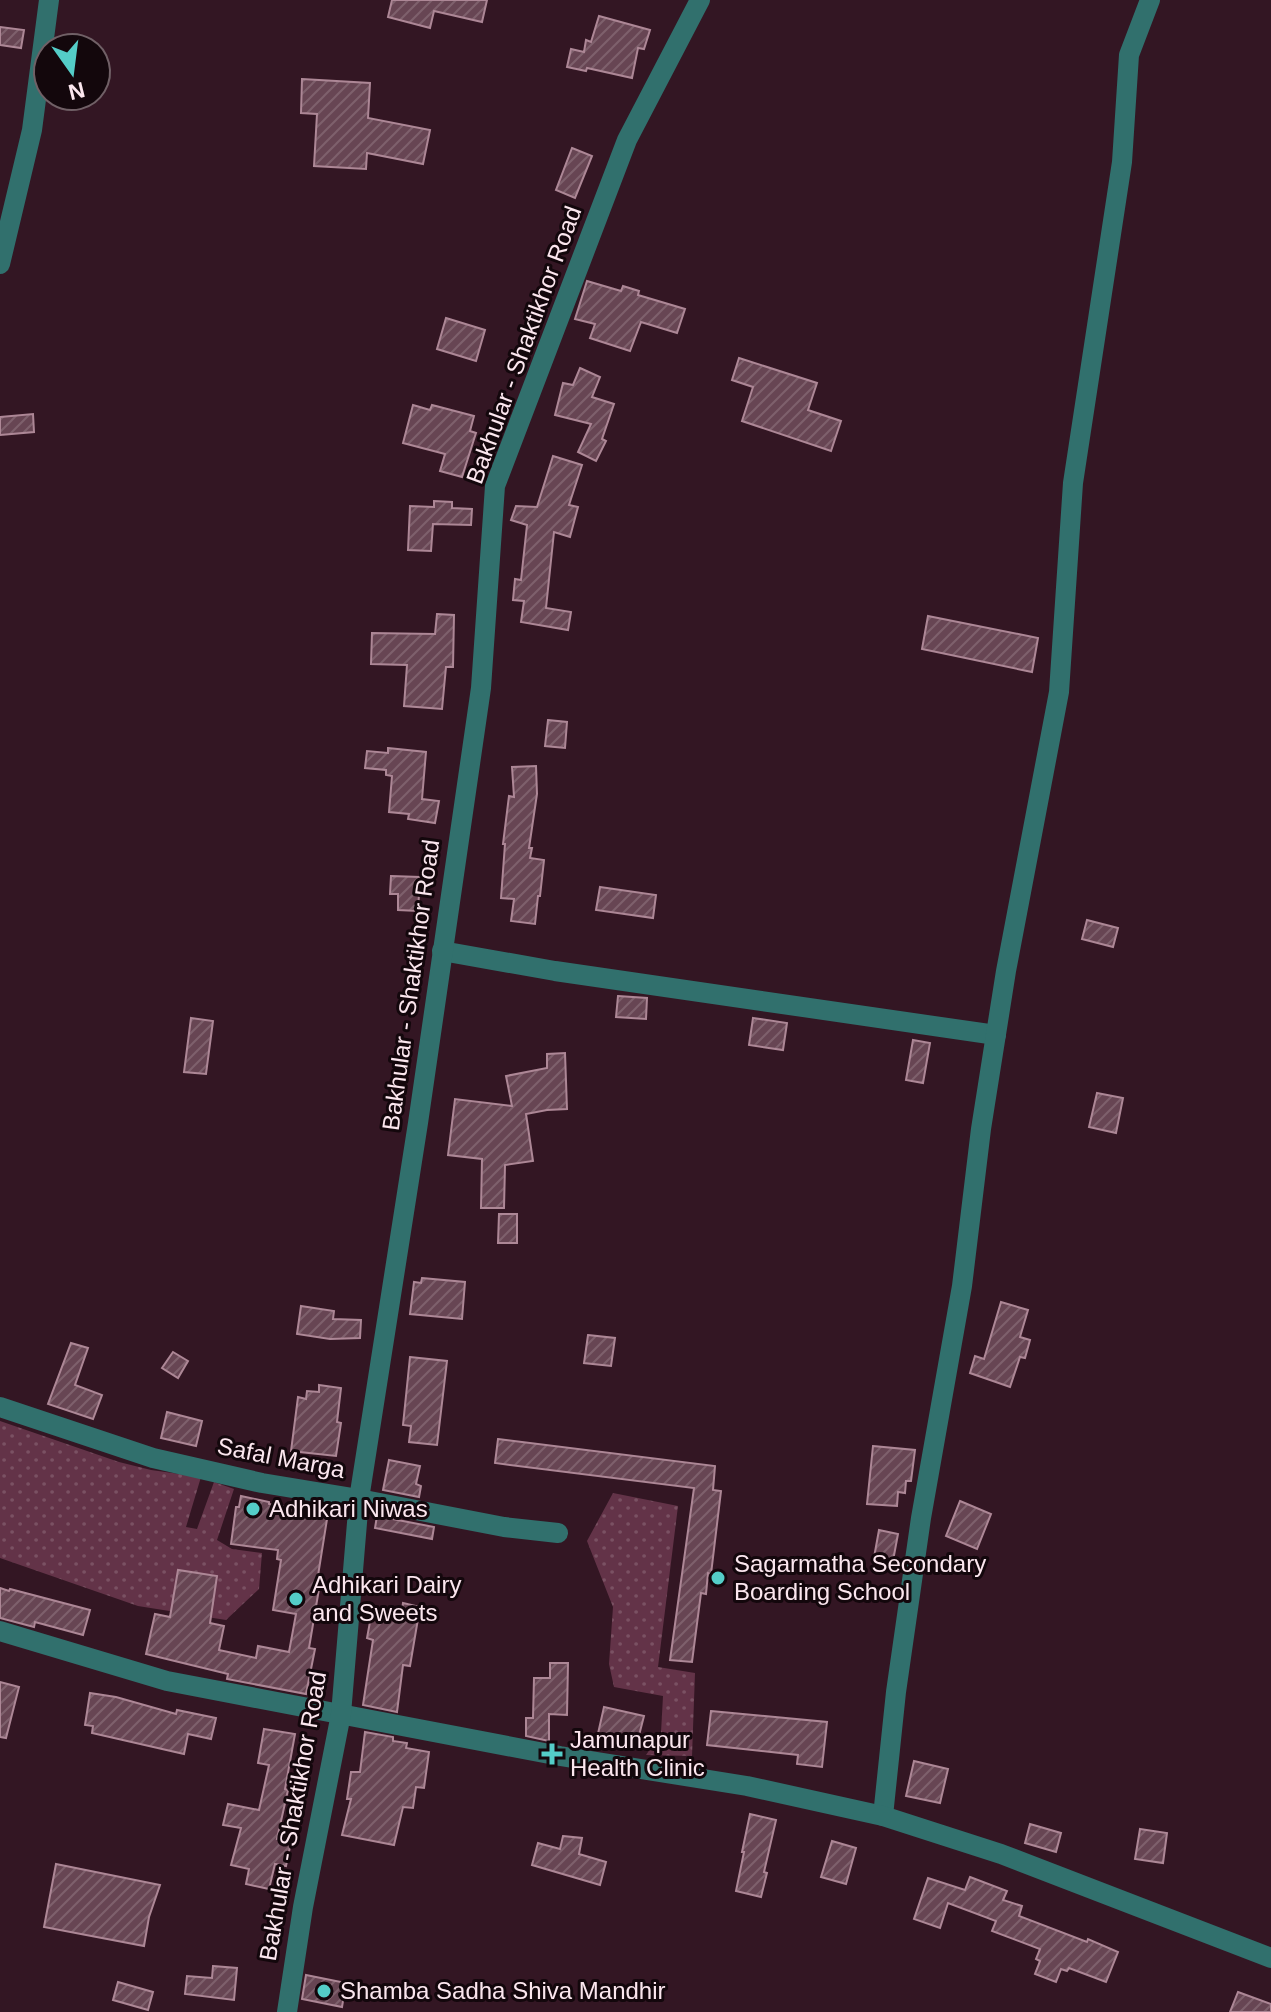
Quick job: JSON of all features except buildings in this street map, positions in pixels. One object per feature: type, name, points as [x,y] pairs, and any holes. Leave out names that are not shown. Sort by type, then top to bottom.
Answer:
[{"type":"street","points":[[0,264],[32,130],[49,0]]},
{"type":"street","name":"Bakhular - Shaktikhor Road","points":[[287,2012],[303,1907],[341,1714],[359,1499],[481,688],[495,486],[627,140],[700,0]]},
{"type":"street","points":[[883,1816],[896,1692],[921,1518],[962,1286],[981,1129],[1006,971],[1059,692],[1073,483],[1122,162],[1129,55],[1150,0]]},
{"type":"street","points":[[442,951],[555,971],[996,1035]]},
{"type":"street","name":"Safal Marga","points":[[0,1407],[153,1458],[262,1483],[504,1527],[558,1533]]},
{"type":"street","points":[[0,1631],[167,1681],[560,1756],[747,1786],[883,1816],[1001,1854],[1271,1958]]},
{"type":"shaded area","points":[[0,1421],[119,1462],[201,1477],[186,1527],[197,1529],[214,1482],[234,1489],[217,1540],[232,1549],[262,1553],[259,1589],[226,1620],[138,1606],[0,1558]]},
{"type":"shaded area","points":[[613,1493],[678,1506],[658,1667],[695,1673],[692,1756],[646,1755],[661,1733],[663,1696],[614,1687],[609,1664],[613,1607],[587,1541]]},
{"type":"place","name":"Adhikari Niwas","points":[[253,1509]]},
{"type":"place","name":"Sagarmatha Secondary Boarding School","points":[[718,1578]]},
{"type":"place","name":"Adhikari Dairy and Sweets","points":[[296,1599]]},
{"type":"place","name":"Jamunapur Health Clinic","points":[[552,1754]]},
{"type":"place","name":"Shamba Sadha Shiva Mandhir","points":[[324,1991]]}]
